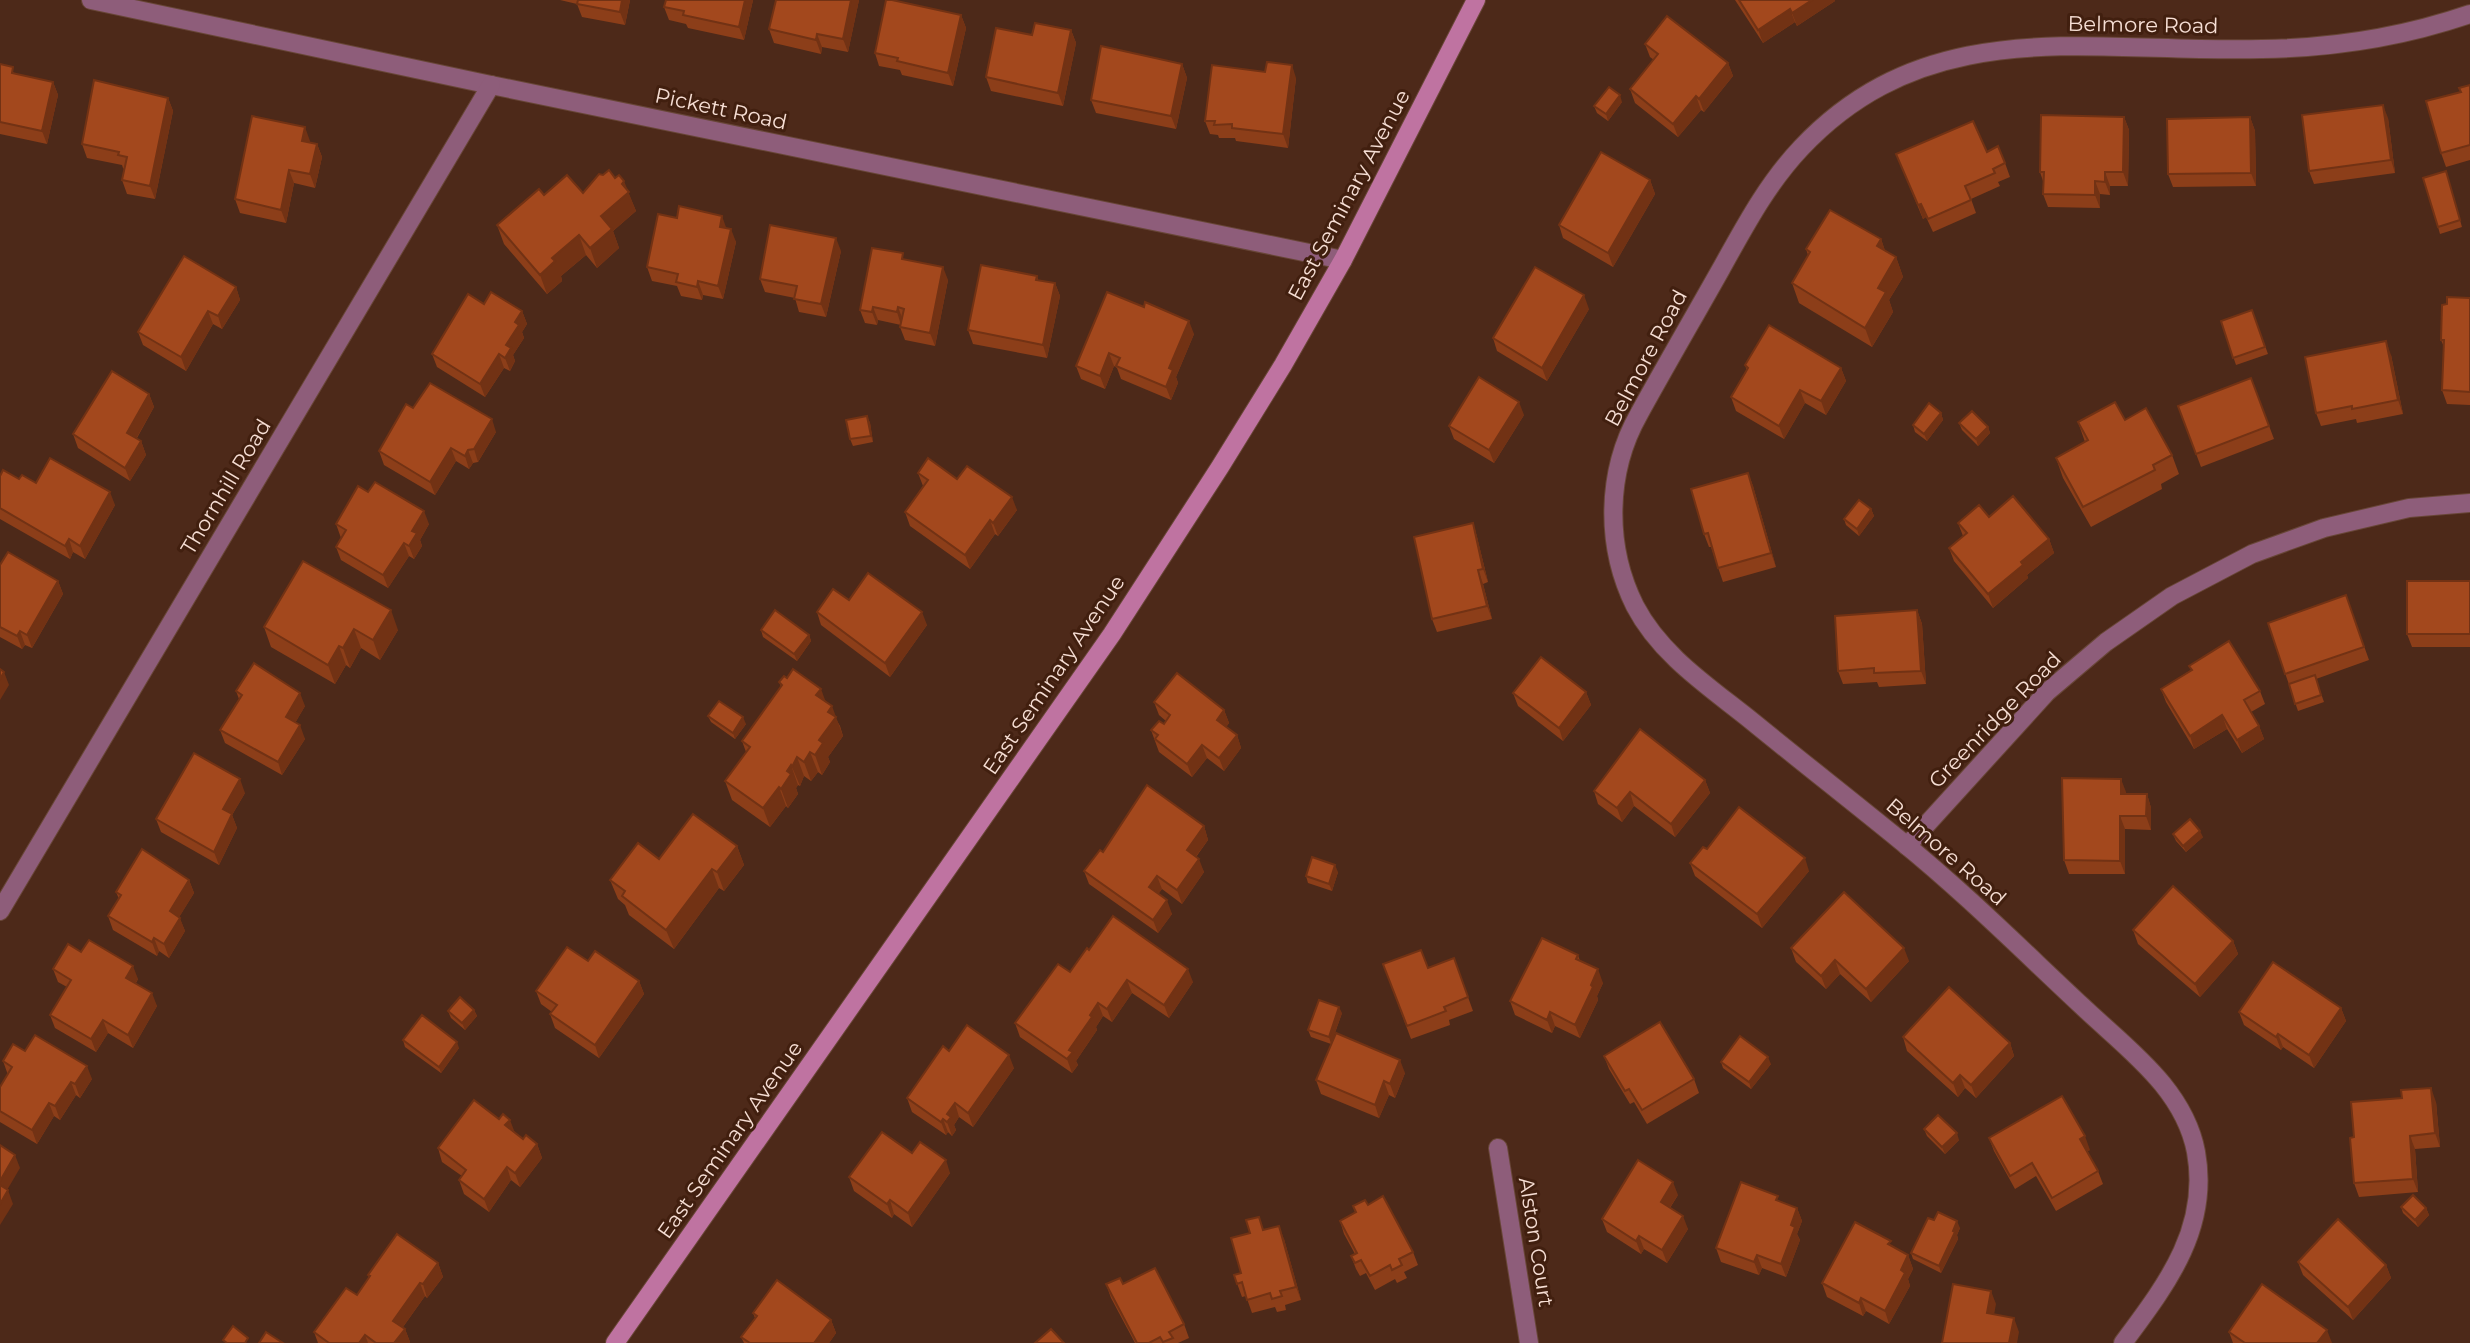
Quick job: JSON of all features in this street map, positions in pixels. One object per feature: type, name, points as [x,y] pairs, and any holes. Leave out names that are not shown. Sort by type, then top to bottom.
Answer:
[{"type":"street","name":"Pickett Road","points":[[91,0],[1343,260]]},
{"type":"street","name":"East Seminary Avenue","points":[[615,1343],[1112,634],[1220,467],[1343,260],[1476,0]]},
{"type":"street","name":"Belmore Road","points":[[2123,1343],[2167,1282],[2190,1234],[2195,1214],[2198,1182],[2196,1153],[2188,1123],[2174,1097],[2143,1063],[1963,895],[1907,846],[1693,674],[1654,637],[1633,603],[1619,561],[1612,516],[1616,469],[1632,427],[1762,196],[1799,150],[1832,118],[1873,90],[1919,68],[1977,52],[2047,46],[2258,50],[2326,47],[2387,37],[2470,14]]},
{"type":"street","name":"Thornhill Road","points":[[0,911],[491,85]]},
{"type":"street","name":"Greenridge Road","points":[[1907,846],[2047,692],[2106,642],[2172,596],[2252,554],[2324,528],[2409,508],[2470,503]]},
{"type":"street","name":"Alston Court","points":[[1499,1149],[1529,1343]]},
{"type":"building","points":[[578,0],[622,0],[620,12],[577,4]]},
{"type":"building","points":[[666,0],[745,0],[739,27],[683,15],[684,11],[664,7]]},
{"type":"building","points":[[776,0],[851,0],[843,39],[817,34],[816,40],[769,29]]},
{"type":"building","points":[[886,0],[961,15],[948,73],[875,53]]},
{"type":"building","points":[[1739,0],[1812,0],[1792,13],[1790,9],[1758,30]]},
{"type":"building","points":[[1667,16],[1728,63],[1699,99],[1696,96],[1673,124],[1630,89],[1658,54],[1645,44]]},
{"type":"building","points":[[1035,23],[1071,30],[1058,93],[986,77],[996,28],[1032,35]]},
{"type":"building","points":[[1101,46],[1182,64],[1171,116],[1091,100]]},
{"type":"building","points":[[1267,62],[1292,65],[1283,134],[1232,128],[1232,124],[1214,125],[1215,121],[1205,121],[1212,65],[1265,72]]},
{"type":"building","points":[[0,64],[13,67],[12,73],[53,82],[42,131],[0,122]]},
{"type":"building","points":[[94,80],[168,98],[150,186],[122,180],[127,157],[118,155],[119,152],[82,144]]},
{"type":"building","points":[[2470,85],[2470,145],[2441,153],[2426,101],[2461,92],[2459,88]]},
{"type":"building","points":[[1609,87],[1620,95],[1606,114],[1594,106]]},
{"type":"building","points":[[2383,105],[2391,160],[2309,171],[2302,115]]},
{"type":"building","points":[[2041,115],[2124,117],[2123,172],[2105,172],[2105,182],[2095,181],[2095,195],[2043,194],[2044,172],[2040,172]]},
{"type":"building","points":[[252,116],[305,127],[302,141],[317,144],[310,174],[289,170],[281,210],[235,199]]},
{"type":"building","points":[[2250,117],[2251,173],[2168,174],[2167,119]]},
{"type":"building","points":[[1973,121],[1987,152],[1998,146],[2005,163],[1993,169],[1995,173],[1965,186],[1971,200],[1928,219],[1921,204],[1918,205],[1896,154]]},
{"type":"building","points":[[1601,152],[1650,180],[1608,253],[1559,225]]},
{"type":"building","points":[[609,170],[615,178],[619,175],[629,192],[601,216],[612,229],[590,248],[579,235],[552,258],[555,261],[540,275],[497,225],[539,189],[544,195],[567,175],[583,193],[599,174],[603,175]]},
{"type":"building","points":[[2446,171],[2460,220],[2438,227],[2423,178]]},
{"type":"building","points":[[679,206],[722,216],[720,227],[731,229],[718,286],[698,281],[697,287],[676,282],[678,274],[647,267],[658,214],[677,218]]},
{"type":"building","points":[[1830,210],[1881,239],[1877,246],[1896,257],[1878,288],[1886,292],[1865,328],[1792,283],[1810,252],[1806,249]]},
{"type":"building","points":[[770,225],[836,238],[821,304],[794,299],[797,286],[760,279]]},
{"type":"building","points":[[872,248],[903,253],[902,259],[943,267],[930,333],[900,327],[904,309],[898,307],[897,312],[873,307],[872,312],[860,310]]},
{"type":"building","points":[[184,256],[236,287],[218,316],[208,311],[181,357],[138,332]]},
{"type":"building","points":[[981,265],[1037,276],[1036,280],[1055,283],[1043,345],[968,330]]},
{"type":"building","points":[[1535,267],[1584,295],[1542,368],[1493,338]]},
{"type":"building","points":[[491,292],[522,311],[515,322],[519,325],[506,345],[511,348],[505,358],[499,354],[480,384],[432,354],[468,294],[484,304]]},
{"type":"building","points":[[1107,292],[1144,307],[1145,302],[1189,321],[1169,368],[1173,370],[1166,387],[1116,366],[1120,358],[1109,353],[1100,376],[1076,366]]},
{"type":"building","points":[[2447,297],[2470,298],[2470,392],[2442,390],[2442,305],[2447,304]]},
{"type":"building","points":[[2252,310],[2265,347],[2233,358],[2221,321]]},
{"type":"building","points":[[1769,325],[1841,368],[1821,401],[1800,390],[1779,426],[1731,397],[1748,368],[1745,365]]},
{"type":"building","points":[[2386,341],[2398,400],[2316,413],[2305,357]]},
{"type":"building","points":[[112,371],[149,394],[127,433],[141,441],[125,468],[73,434]]},
{"type":"building","points":[[1479,377],[1519,402],[1489,450],[1449,426]]},
{"type":"building","points":[[2251,378],[2269,426],[2196,454],[2178,406]]},
{"type":"building","points":[[430,383],[492,419],[474,449],[468,450],[465,456],[451,448],[430,482],[379,451],[406,404],[413,408]]},
{"type":"building","points":[[2115,402],[2125,420],[2146,408],[2172,455],[2153,465],[2155,470],[2083,507],[2056,458],[2088,440],[2078,422]]},
{"type":"building","points":[[1929,403],[1941,413],[1924,434],[1913,425]]},
{"type":"building","points":[[1972,411],[1988,427],[1976,439],[1959,423]]},
{"type":"building","points":[[867,416],[871,436],[850,439],[846,420]]},
{"type":"building","points":[[50,458],[110,492],[80,546],[69,539],[65,546],[0,508],[0,476],[3,470],[19,479],[22,475],[36,483]]},
{"type":"building","points":[[928,458],[957,479],[967,466],[1012,497],[993,523],[990,520],[965,555],[905,512],[928,480],[918,473]]},
{"type":"building","points":[[1748,473],[1771,553],[1718,568],[1708,533],[1704,534],[1691,489]]},
{"type":"building","points":[[375,482],[424,511],[412,531],[417,533],[409,546],[404,543],[383,575],[336,547],[346,530],[336,524],[358,486],[368,492]]},
{"type":"building","points":[[2013,496],[2049,539],[1988,594],[1949,548],[1967,533],[1958,523],[1979,505],[1989,517]]},
{"type":"building","points":[[1859,500],[1871,509],[1857,529],[1844,519]]},
{"type":"building","points":[[1473,523],[1483,569],[1478,570],[1487,606],[1432,619],[1414,537]]},
{"type":"building","points":[[8,552],[58,581],[27,635],[20,631],[17,636],[0,627],[0,565]]},
{"type":"building","points":[[303,561],[391,610],[373,640],[354,629],[343,648],[339,646],[328,665],[264,627]]},
{"type":"building","points":[[868,573],[922,612],[885,663],[817,612],[833,589],[849,600]]},
{"type":"building","points":[[2407,581],[2470,581],[2470,634],[2407,634]]},
{"type":"building","points":[[2346,595],[2364,647],[2285,674],[2268,623]]},
{"type":"building","points":[[775,610],[809,635],[794,654],[761,630]]},
{"type":"building","points":[[1917,610],[1921,671],[1874,673],[1874,668],[1838,671],[1835,616]]},
{"type":"building","points":[[2229,641],[2260,691],[2244,700],[2259,726],[2237,740],[2222,715],[2190,736],[2161,689],[2192,670],[2189,666]]},
{"type":"building","points":[[1541,657],[1586,692],[1559,728],[1513,693]]},
{"type":"building","points":[[254,663],[300,693],[286,717],[300,725],[278,762],[220,730],[242,695],[236,691]]},
{"type":"building","points":[[793,669],[821,689],[816,695],[832,706],[828,712],[836,717],[819,740],[823,743],[815,755],[810,752],[804,762],[797,757],[787,771],[791,774],[781,789],[779,787],[763,808],[725,781],[750,747],[742,741],[782,685],[779,682],[784,676],[787,678]]},
{"type":"building","points":[[1177,673],[1224,710],[1217,720],[1237,735],[1219,758],[1202,745],[1187,764],[1155,739],[1158,735],[1151,730],[1159,721],[1164,724],[1170,715],[1154,702]]},
{"type":"building","points":[[2315,675],[2321,695],[2295,704],[2289,684]]},
{"type":"building","points":[[719,701],[743,717],[733,733],[708,716]]},
{"type":"building","points":[[1640,729],[1705,780],[1671,824],[1630,792],[1617,808],[1594,791]]},
{"type":"building","points":[[194,753],[240,779],[223,809],[232,814],[214,852],[156,819]]},
{"type":"building","points":[[2062,778],[2121,779],[2121,794],[2147,794],[2146,816],[2120,816],[2120,861],[2064,860]]},
{"type":"building","points":[[1147,785],[1204,826],[1187,850],[1199,859],[1177,890],[1157,876],[1149,887],[1167,900],[1153,920],[1084,871],[1100,850],[1103,852]]},
{"type":"building","points":[[1739,807],[1805,858],[1757,914],[1690,863],[1703,847],[1707,849]]},
{"type":"building","points":[[693,814],[737,846],[717,872],[712,869],[666,930],[622,896],[625,891],[610,880],[638,843],[659,859]]},
{"type":"building","points":[[2190,819],[2200,831],[2183,846],[2173,834]]},
{"type":"building","points":[[142,849],[189,880],[170,911],[180,918],[164,944],[154,938],[152,942],[108,916],[121,895],[116,892]]},
{"type":"building","points":[[1312,857],[1335,865],[1329,884],[1306,876]]},
{"type":"building","points":[[2173,886],[2233,941],[2195,984],[2133,930]]},
{"type":"building","points":[[1844,892],[1904,948],[1866,989],[1835,960],[1821,976],[1791,948]]},
{"type":"building","points":[[1113,916],[1188,969],[1164,1005],[1127,980],[1107,1009],[1098,1003],[1090,1015],[1092,1017],[1069,1050],[1073,1052],[1067,1059],[1015,1023],[1058,964],[1070,972]]},
{"type":"building","points":[[1542,938],[1578,955],[1576,959],[1598,969],[1591,985],[1593,987],[1575,1025],[1550,1012],[1547,1020],[1510,1001]]},
{"type":"building","points":[[89,940],[133,966],[126,978],[152,993],[128,1035],[103,1020],[91,1039],[50,1015],[71,980],[53,969],[68,944],[81,952]]},
{"type":"building","points":[[567,947],[588,961],[595,951],[639,981],[595,1045],[550,1014],[557,1005],[536,991]]},
{"type":"building","points":[[1421,950],[1428,968],[1454,958],[1468,997],[1444,1007],[1446,1011],[1407,1026],[1383,964]]},
{"type":"building","points":[[2273,962],[2341,1008],[2309,1055],[2239,1012]]},
{"type":"building","points":[[1949,987],[2010,1043],[1971,1085],[1960,1075],[1953,1083],[1903,1037]]},
{"type":"building","points":[[460,997],[474,1010],[462,1023],[448,1011]]},
{"type":"building","points":[[1319,1000],[1339,1007],[1329,1037],[1308,1030]]},
{"type":"building","points":[[422,1015],[457,1042],[439,1067],[403,1040]]},
{"type":"building","points":[[1660,1022],[1694,1079],[1642,1110],[1629,1089],[1625,1091],[1604,1056]]},
{"type":"building","points":[[967,1025],[1009,1055],[968,1113],[955,1103],[947,1114],[951,1117],[947,1122],[943,1119],[941,1122],[907,1098],[943,1046],[949,1051]]},
{"type":"building","points":[[1336,1033],[1400,1060],[1390,1084],[1384,1081],[1375,1105],[1316,1080]]},
{"type":"building","points":[[35,1035],[87,1066],[75,1084],[71,1082],[55,1106],[49,1103],[32,1130],[0,1111],[0,1087],[12,1067],[3,1061],[13,1044],[25,1051]]},
{"type":"building","points":[[1740,1036],[1768,1057],[1749,1082],[1721,1062]]},
{"type":"building","points":[[2431,1088],[2435,1133],[2410,1136],[2413,1179],[2354,1183],[2350,1138],[2354,1137],[2351,1102],[2402,1098],[2401,1090]]},
{"type":"building","points":[[2062,1096],[2085,1136],[2080,1139],[2098,1171],[2052,1198],[2032,1163],[2010,1176],[1989,1138]]},
{"type":"building","points":[[474,1100],[499,1119],[503,1114],[510,1120],[505,1125],[523,1139],[526,1135],[537,1144],[515,1173],[507,1167],[484,1199],[459,1180],[466,1170],[438,1148]]},
{"type":"building","points":[[1938,1115],[1957,1133],[1942,1147],[1924,1129]]},
{"type":"building","points":[[882,1132],[912,1153],[920,1142],[946,1160],[908,1213],[890,1200],[887,1204],[849,1177]]},
{"type":"building","points":[[0,1145],[15,1155],[0,1181]]},
{"type":"building","points":[[1638,1160],[1673,1182],[1661,1202],[1683,1216],[1662,1250],[1639,1236],[1636,1241],[1602,1219]]},
{"type":"building","points":[[1741,1182],[1778,1196],[1776,1200],[1797,1208],[1791,1225],[1795,1227],[1781,1264],[1757,1255],[1754,1262],[1716,1248]]},
{"type":"building","points":[[0,1185],[8,1190],[0,1204]]},
{"type":"building","points":[[2413,1195],[2426,1208],[2415,1220],[2401,1207]]},
{"type":"building","points":[[1383,1196],[1413,1252],[1399,1259],[1402,1265],[1392,1270],[1390,1265],[1370,1276],[1361,1260],[1355,1263],[1351,1256],[1357,1253],[1340,1221],[1356,1212],[1353,1206],[1365,1200],[1368,1205]]},
{"type":"building","points":[[1938,1212],[1957,1221],[1953,1231],[1955,1232],[1939,1266],[1911,1253],[1928,1218],[1934,1220]]},
{"type":"building","points":[[1259,1217],[1263,1230],[1279,1226],[1296,1287],[1280,1291],[1282,1296],[1272,1299],[1270,1293],[1247,1300],[1242,1282],[1237,1284],[1234,1275],[1241,1273],[1231,1238],[1250,1233],[1246,1220]]},
{"type":"building","points":[[2338,1219],[2386,1265],[2348,1307],[2298,1262]]},
{"type":"building","points":[[1855,1222],[1891,1241],[1888,1244],[1908,1255],[1901,1270],[1905,1273],[1885,1311],[1861,1298],[1859,1303],[1822,1283]]},
{"type":"building","points":[[397,1234],[438,1263],[393,1321],[405,1329],[394,1343],[376,1343],[365,1335],[359,1343],[329,1343],[314,1332],[346,1288],[357,1295]]},
{"type":"building","points":[[1155,1268],[1184,1324],[1169,1332],[1173,1338],[1163,1342],[1160,1337],[1149,1343],[1137,1343],[1106,1284],[1120,1278],[1123,1284]]},
{"type":"building","points":[[777,1280],[831,1320],[814,1343],[750,1343],[741,1337],[757,1316],[753,1313]]},
{"type":"building","points":[[1953,1284],[1991,1291],[1987,1313],[2014,1318],[2009,1343],[1942,1343]]},
{"type":"building","points":[[2262,1284],[2327,1330],[2317,1343],[2245,1343],[2229,1332]]},
{"type":"building","points":[[233,1326],[248,1338],[245,1343],[227,1343],[223,1340]]},
{"type":"building","points":[[1051,1329],[1064,1343],[1035,1343]]},
{"type":"building","points":[[266,1332],[283,1343],[259,1343]]}]
